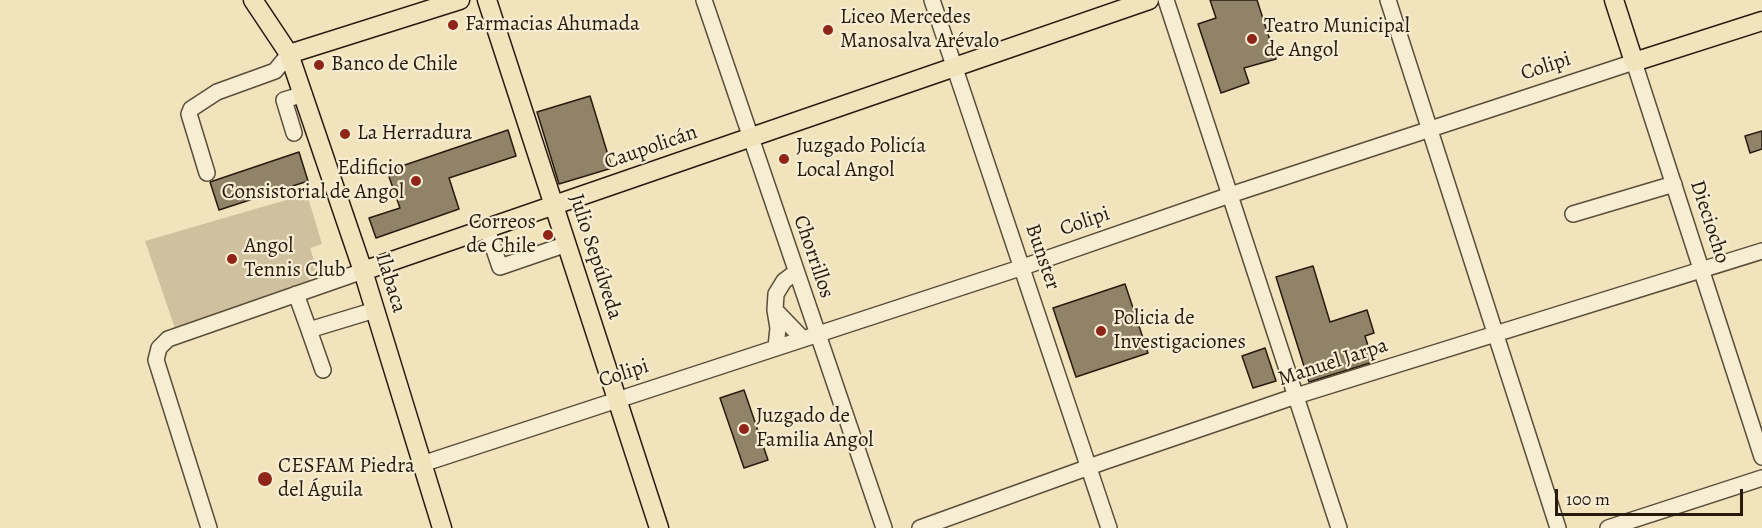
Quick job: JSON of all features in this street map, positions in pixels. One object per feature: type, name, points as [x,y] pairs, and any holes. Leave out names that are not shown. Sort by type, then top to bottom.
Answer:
[{"type":"main road","points":[[240,0],[257,7]]},
{"type":"main road","points":[[289,54],[460,0]]},
{"type":"main road","name":"Julio Sepúlveda","points":[[487,0],[659,528]]},
{"type":"main road","name":"Caupolicán","points":[[363,271],[1149,0]]},
{"type":"main road","name":"Dieciocho","points":[[1614,0],[1634,62]]},
{"type":"main road","name":"Ilabaca","points":[[257,7],[289,54],[304,94],[363,271],[442,528]]},
{"type":"main road","name":"Colipi","points":[[1634,62],[1762,21]]},
{"type":"street","name":"Chorrillos","points":[[704,0],[811,317],[810,336],[884,528]]},
{"type":"street","name":"Bunster","points":[[933,0],[1109,528]]},
{"type":"street","points":[[1166,0],[1339,528]]},
{"type":"street","points":[[1388,0],[1558,528]]},
{"type":"street","points":[[207,173],[189,114],[191,109],[217,92],[275,71],[289,54]]},
{"type":"street","name":"Colipi","points":[[422,464],[1023,267],[1230,195],[1634,62]]},
{"type":"street","name":"Dieciocho","points":[[1634,62],[1762,457]]},
{"type":"street","points":[[294,133],[284,100],[304,94]]},
{"type":"street","points":[[1573,214],[1674,184]]},
{"type":"street","points":[[487,229],[500,267],[567,244]]},
{"type":"street","name":"Manuel Jarpa","points":[[920,528],[1089,466],[1296,396],[1762,251]]},
{"type":"street","name":"Caupolicán","points":[[209,528],[156,360],[159,348],[168,339],[363,271]]},
{"type":"street","points":[[776,347],[778,328],[775,310],[779,287],[796,272]]},
{"type":"street","points":[[296,294],[323,370]]},
{"type":"street","points":[[309,330],[375,310]]},
{"type":"street","points":[[775,310],[810,336]]},
{"type":"street","points":[[775,310],[811,317]]},
{"type":"street","points":[[1608,528],[1762,478]]},
{"type":"shaded area","name":"Angol Tennis Club","points":[[307,194],[322,244],[310,248],[317,270],[307,273],[310,282],[175,328],[145,241]]},
{"type":"building","points":[[1210,0],[1257,0],[1276,59],[1244,68],[1249,83],[1221,93],[1198,24],[1216,18]]},
{"type":"building","points":[[590,96],[612,168],[559,184],[537,112]]},
{"type":"building","name":"Edificio Consistorial de Angol","points":[[508,130],[516,156],[449,178],[459,209],[376,238],[369,218],[400,208],[387,171]]},
{"type":"building","points":[[1762,131],[1762,149],[1750,153],[1745,136]]},
{"type":"building","points":[[299,152],[308,181],[219,210],[210,182]]},
{"type":"building","points":[[1313,266],[1330,322],[1367,310],[1374,333],[1365,336],[1373,362],[1309,382],[1276,277]]},
{"type":"building","name":"Policia de Investigaciones","points":[[1125,284],[1148,353],[1076,377],[1053,308]]},
{"type":"building","points":[[1265,348],[1276,381],[1253,388],[1242,356]]},
{"type":"building","name":"Juzgado de Familia Angol","points":[[744,390],[768,460],[744,468],[720,398]]},
{"type":"place","name":"Farmacias Ahumada","points":[[453,25]]},
{"type":"place","name":"Liceo Mercedes Manosalva Arévalo","points":[[828,30]]},
{"type":"place","name":"Teatro Municipal de Angol","points":[[1252,39]]},
{"type":"place","name":"Banco de Chile","points":[[319,65]]},
{"type":"place","name":"La Herradura","points":[[345,134]]},
{"type":"place","name":"Juzgado Policía Local Angol","points":[[784,159]]},
{"type":"place","name":"Edificio Consistorial de Angol","points":[[416,181]]},
{"type":"place","name":"Correos de Chile","points":[[548,235]]},
{"type":"place","name":"Angol Tennis Club","points":[[232,259]]},
{"type":"place","name":"Policia de Investigaciones","points":[[1101,331]]},
{"type":"place","name":"Juzgado de Familia Angol","points":[[744,429]]},
{"type":"place","name":"CESFAM Piedra del Águila","points":[[265,479]]}]
